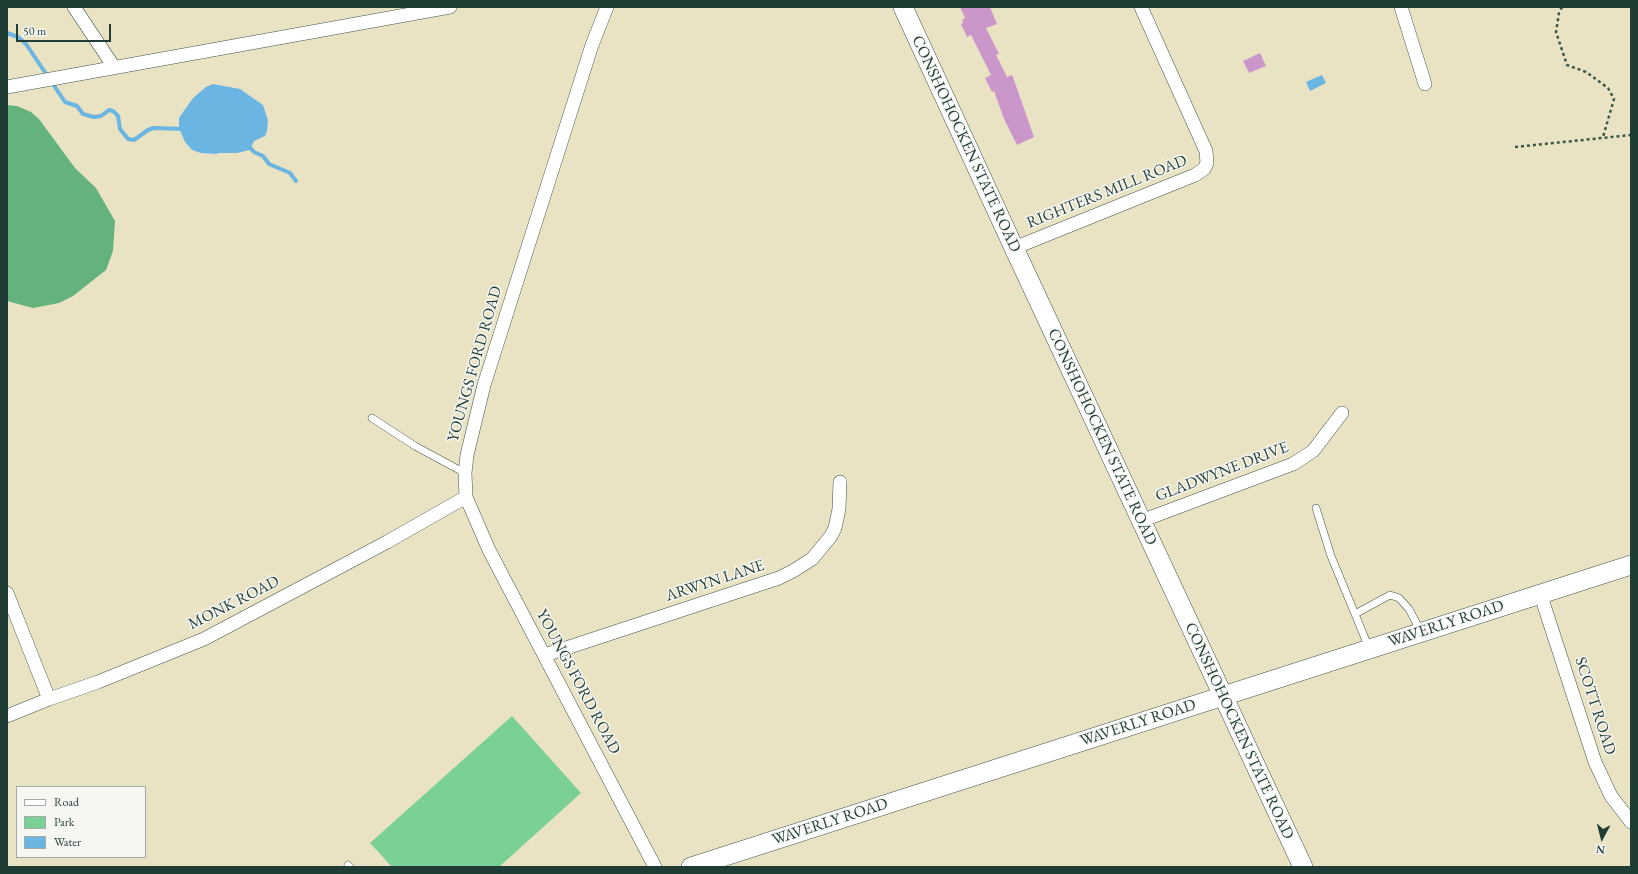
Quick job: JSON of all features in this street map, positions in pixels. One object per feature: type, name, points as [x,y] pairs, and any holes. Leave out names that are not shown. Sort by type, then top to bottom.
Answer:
[{"type":"street","points":[[74,7],[114,67]]},
{"type":"street","points":[[7,87],[450,7]]},
{"type":"street","name":"YOUNGS FORD ROAD","points":[[607,7],[592,45],[484,385],[471,436],[466,473],[466,497],[489,550],[656,867]]},
{"type":"street","name":"CONSHOHOCKEN STATE ROAD","points":[[903,7],[1303,867]]},
{"type":"street","name":"RIGHTERS MILL ROAD","points":[[1014,248],[1195,176],[1204,169],[1207,158],[1206,151],[1141,7]]},
{"type":"street","points":[[1401,7],[1425,84]]},
{"type":"street","name":"GLADWYNE DRIVE","points":[[1141,521],[1293,464],[1313,451],[1342,413]]},
{"type":"street","name":"ARWYN LANE","points":[[545,655],[779,578],[793,571],[812,559],[831,536],[835,528],[839,509],[840,482]]},
{"type":"street","name":"MONK ROAD","points":[[7,716],[98,682],[204,639],[387,542],[466,497]]},
{"type":"street","name":"WAVERLY ROAD","points":[[691,867],[1631,565]]},
{"type":"street","points":[[7,593],[49,700]]},
{"type":"street","name":"SCOTT ROAD","points":[[1540,594],[1595,762],[1611,796],[1631,822]]},
{"type":"lane","points":[[372,418],[415,446],[466,473]]},
{"type":"lane","points":[[1316,508],[1328,550],[1369,648]]},
{"type":"lane","points":[[1355,614],[1390,594],[1399,598],[1410,609],[1421,632]]},
{"type":"path","points":[[1562,7],[1559,13],[1556,32],[1567,65],[1586,72],[1608,88],[1614,99],[1603,137]]},
{"type":"path","points":[[1516,147],[1631,135]]},
{"type":"green space","points":[[7,105],[17,106],[31,112],[39,119],[75,168],[96,188],[115,221],[113,251],[106,270],[73,296],[59,303],[33,308],[7,301]]},
{"type":"green space","points":[[512,716],[581,793],[499,867],[392,867],[370,843]]},
{"type":"water","points":[[1322,75],[1326,83],[1310,91],[1306,82]]},
{"type":"water","points":[[213,84],[240,89],[263,105],[268,120],[267,131],[265,136],[254,141],[250,150],[237,153],[201,153],[192,150],[185,142],[179,128],[179,118],[193,98],[206,87]]},
{"type":"building","points":[[960,7],[990,7],[997,24],[986,28],[999,54],[996,55],[1007,77],[1012,75],[1034,137],[1017,145],[1004,119],[994,91],[992,92],[985,78],[991,75],[971,35],[967,37],[961,24],[963,23],[962,20],[965,18]]},
{"type":"building","points":[[1260,53],[1266,66],[1249,73],[1243,61]]},
{"type":"waterway","points":[[7,33],[18,37],[26,44],[65,102],[77,106],[83,114],[94,117],[101,116],[109,110],[113,111],[118,116],[120,129],[128,139],[134,140],[148,130],[154,128],[184,129]]},
{"type":"waterway","points":[[247,144],[254,152],[263,156],[269,164],[290,173],[296,181]]}]
